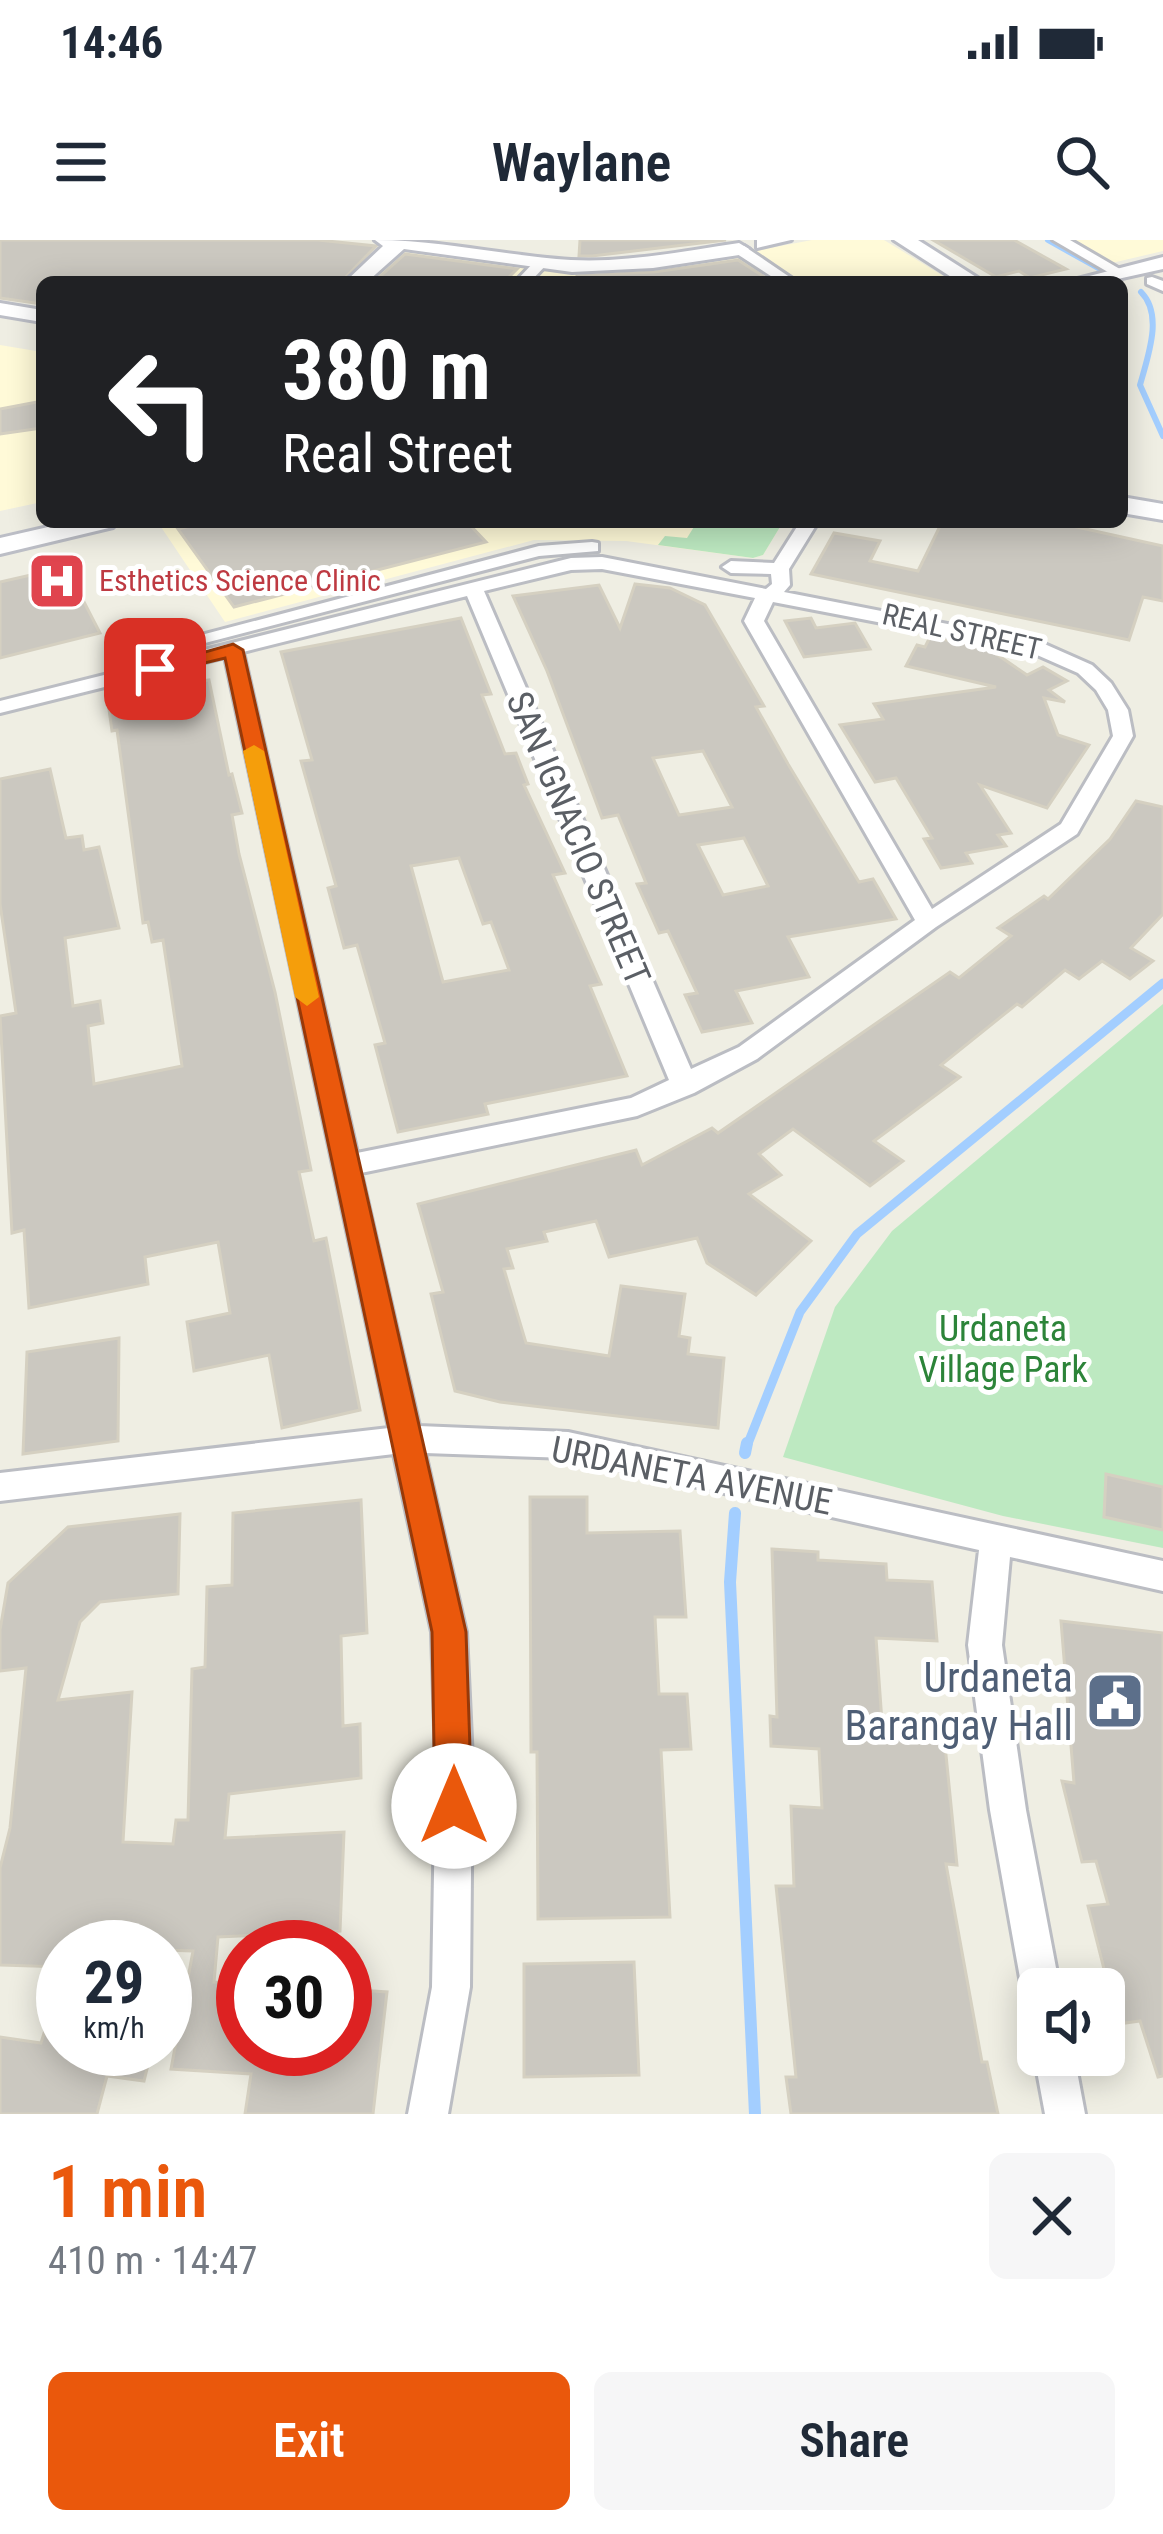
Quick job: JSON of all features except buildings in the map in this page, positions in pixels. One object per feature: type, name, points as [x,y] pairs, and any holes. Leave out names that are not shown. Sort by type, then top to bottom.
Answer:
[{"type":"street","points":[[904,240],[964,276]]},
{"type":"street","points":[[1060,240],[1103,276]]},
{"type":"street","points":[[361,276],[396,241],[542,262],[631,264],[773,242]]},
{"type":"street","points":[[740,249],[781,276]]},
{"type":"street","points":[[528,276],[542,262]]},
{"type":"street","points":[[1128,279],[1160,277]]},
{"type":"street","points":[[0,309],[36,315]]},
{"type":"street","points":[[0,324],[36,330]]},
{"type":"street","points":[[1128,506],[1163,512]]},
{"type":"street","points":[[0,526],[36,518]]},
{"type":"street","points":[[0,546],[78,528]]},
{"type":"street","points":[[805,528],[768,585],[754,621],[756,629],[928,922]]},
{"type":"street","points":[[0,689],[539,550],[599,548],[768,585]]},
{"type":"street","name":"REAL STREET","points":[[0,707],[572,564],[602,563],[768,585],[1033,646],[1085,669],[1118,710],[1123,736],[1069,829],[928,922],[748,1054],[637,1106],[345,1166]]},
{"type":"street","name":"SAN IGNACIO STREET","points":[[474,589],[685,1086]]},
{"type":"street","points":[[233,650],[449,1632],[454,1761],[451,1987],[428,2114]]},
{"type":"street","name":"URDANETA AVENUE","points":[[0,1486],[410,1439],[568,1445],[1163,1576]]},
{"type":"street","points":[[997,1540],[985,1645],[1037,1968]]},
{"type":"street","points":[[1058,2076],[1065,2114]]},
{"type":"shaded area","points":[[812,240],[884,240],[943,276],[374,276],[402,250],[535,269],[608,272],[687,264]]},
{"type":"shaded area","points":[[1072,240],[1163,240],[1163,251],[1112,263]]},
{"type":"shaded area","points":[[0,345],[36,351],[36,503],[0,511]]},
{"type":"shaded area","points":[[162,528],[779,528],[763,555],[753,558],[626,541],[534,540],[225,622]]},
{"type":"green space","points":[[693,528],[779,528],[763,555],[753,558],[658,545],[665,536],[687,538]]},
{"type":"green space","name":"Urdaneta Village Park","points":[[1163,1004],[1163,1548],[1003,1516],[783,1457],[835,1307],[892,1231]]},
{"type":"waterway","points":[[1048,240],[1100,269]]},
{"type":"waterway","points":[[1141,292],[1153,323],[1140,385],[1163,436]]},
{"type":"waterway","points":[[747,1446],[800,1312],[857,1234],[1163,983]]},
{"type":"waterway","points":[[745,1453],[747,1443]]},
{"type":"waterway","points":[[735,1513],[730,1582],[755,2114]]},
{"type":"slow traffic","points":[[254,751],[307,997]]},
{"type":"place","name":"Esthetics Science Clinic","points":[[57,581]]},
{"type":"place","name":"Urdaneta Barangay Hall","points":[[1115,1701]]},
{"type":"route","points":[[155,669],[233,650],[449,1632],[454,1806]]}]
